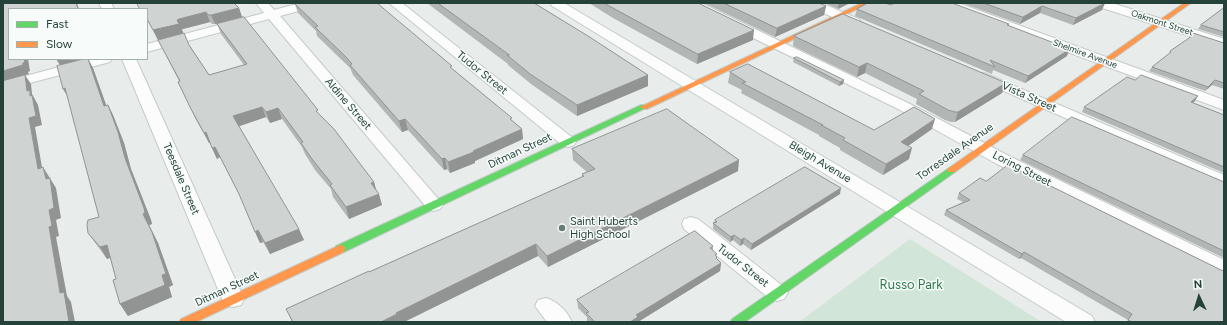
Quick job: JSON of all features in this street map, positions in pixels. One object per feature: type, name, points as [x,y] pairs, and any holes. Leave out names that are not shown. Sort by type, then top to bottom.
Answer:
[{"type":"street","points":[[148,48],[266,9],[314,3]]},
{"type":"street","name":"Tudor Street","points":[[396,3],[568,142]]},
{"type":"street","name":"Bleigh Avenue","points":[[556,3],[1084,322]]},
{"type":"street","name":"Loring Street","points":[[692,3],[905,107],[982,148],[1224,269]]},
{"type":"street","points":[[811,3],[869,28]]},
{"type":"street","name":"Ditman Street","points":[[184,322],[867,3]]},
{"type":"street","name":"Shelmire Avenue","points":[[947,3],[1224,105]]},
{"type":"street","name":"Oakmont Street","points":[[1100,3],[1224,43]]},
{"type":"street","name":"Torresdale Avenue","points":[[736,322],[1188,3]]},
{"type":"street","name":"Aldine Street","points":[[266,9],[434,205]]},
{"type":"street","points":[[3,86],[101,60]]},
{"type":"street","name":"Teesdale Street","points":[[129,60],[234,299]]},
{"type":"street","name":"Vista Street","points":[[974,73],[1224,182]]},
{"type":"street","name":"Tudor Street","points":[[690,224],[777,293]]},
{"type":"street","points":[[546,306],[561,322]]},
{"type":"green space","name":"Russo Park","points":[[910,239],[1042,322],[799,322]]},
{"type":"building","points":[[3,3],[76,3],[78,8],[8,8],[8,60],[24,60],[25,62],[23,65],[3,71]]},
{"type":"building","points":[[137,3],[234,3],[239,8],[211,15],[208,15],[206,12],[179,19],[177,20],[179,24],[153,30],[148,21],[148,8],[140,8]]},
{"type":"building","points":[[377,3],[452,66],[450,67],[512,118],[510,119],[522,129],[473,151],[474,152],[448,162],[445,158],[442,159],[405,119],[399,121],[350,65],[352,64],[347,58],[315,27],[318,26],[295,4]]},
{"type":"building","points":[[438,3],[534,3],[648,75],[577,105],[530,74],[507,55],[509,55]]},
{"type":"building","points":[[604,3],[698,3],[754,30],[698,54]]},
{"type":"building","points":[[724,3],[819,3],[826,6],[777,28]]},
{"type":"building","points":[[868,3],[885,3],[891,5],[895,3],[952,3],[1070,49],[1028,76],[990,60],[995,67],[857,9]]},
{"type":"building","points":[[984,3],[1105,3],[1076,18],[1042,6],[1023,17]]},
{"type":"building","points":[[1224,8],[1224,32],[1201,25]]},
{"type":"building","points":[[843,14],[1006,83],[958,112],[955,112],[948,110],[919,94],[924,91],[867,63],[859,67],[794,36]]},
{"type":"building","points":[[244,17],[318,110],[316,111],[334,129],[374,182],[371,183],[379,194],[346,207],[330,185],[332,184],[312,159],[301,143],[303,142],[278,108],[266,112],[262,107],[233,116],[299,229],[265,243],[258,230],[255,232],[239,194],[215,147],[212,148],[206,132],[204,133],[190,107],[178,82],[180,81],[158,40],[184,33],[189,45],[209,75],[247,64],[217,24]]},
{"type":"building","points":[[1193,33],[1224,43],[1224,83],[1215,80],[1208,87],[1152,67],[1171,52],[1170,51],[1192,36],[1191,35]]},
{"type":"building","points":[[797,57],[844,80],[840,82],[794,58]]},
{"type":"building","points":[[80,60],[88,60],[104,106],[108,105],[118,132],[125,158],[144,208],[145,213],[143,214],[152,232],[166,274],[162,275],[165,285],[120,304],[113,280],[116,279],[107,245],[100,247],[88,233],[88,220],[99,217],[65,88],[63,89],[57,66]]},
{"type":"building","points":[[748,64],[874,130],[914,107],[935,119],[901,142],[912,148],[886,164],[843,140],[845,138],[821,125],[823,125],[742,83],[746,82],[730,72]]},
{"type":"building","points":[[25,75],[27,91],[30,90],[30,96],[32,95],[36,116],[29,118],[38,169],[43,167],[46,179],[50,178],[54,208],[49,210],[52,226],[49,227],[60,293],[64,292],[69,322],[3,322],[3,81]]},
{"type":"building","points":[[1141,75],[1198,96],[1191,102],[1224,115],[1224,167],[1084,107],[1127,77],[1135,80]]},
{"type":"building","name":"Saint Huberts High School","points":[[667,109],[739,160],[547,256],[536,244],[396,313],[397,314],[381,322],[293,322],[286,309],[584,176],[582,174],[595,169],[572,149]]},
{"type":"building","points":[[1072,117],[1224,182],[1224,251],[1023,155]]},
{"type":"building","points":[[1008,165],[1224,271],[1224,322],[1132,322],[1128,320],[1132,314],[1024,252],[1022,254],[946,210],[970,200],[959,193],[980,178],[986,181]]},
{"type":"building","points":[[805,167],[841,188],[752,244],[744,238],[741,240],[734,235],[731,237],[713,223],[717,222],[715,220]]},
{"type":"building","points":[[695,231],[713,246],[710,248],[717,254],[715,255],[717,257],[716,258],[721,263],[636,315],[638,317],[630,322],[595,322],[586,313],[589,312],[577,300]]},
{"type":"traffic: fast","points":[[340,249],[644,107]]},
{"type":"traffic: fast","points":[[736,322],[952,170]]},
{"type":"traffic: slow","points":[[644,107],[867,3]]},
{"type":"traffic: slow","points":[[952,170],[1188,3]]},
{"type":"traffic: slow","points":[[185,322],[340,249]]},
{"type":"place","name":"Saint Huberts High School","points":[[562,228]]}]
